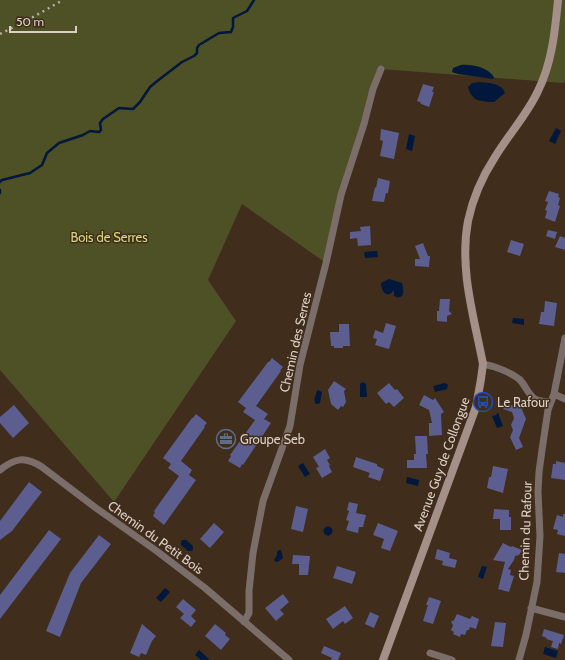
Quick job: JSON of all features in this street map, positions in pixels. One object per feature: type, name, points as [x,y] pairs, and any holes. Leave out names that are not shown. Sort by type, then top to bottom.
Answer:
[{"type":"main road","name":"Avenue Guy de Collongue","points":[[384,660],[389,641],[476,407],[483,364],[466,273],[465,253],[468,221],[477,188],[483,176],[532,101],[543,81],[553,44],[558,0]]},
{"type":"main road","name":"Avenue Guy de Collongue","points":[[379,660],[389,641]]},
{"type":"street","name":"Chemin des Serres","points":[[244,622],[249,613],[252,553],[263,502],[290,426],[300,365],[326,263],[340,199],[364,124],[373,89],[381,69]]},
{"type":"street","name":"Chemin du Rafour","points":[[519,660],[526,636],[537,582],[540,536],[538,492],[539,472],[550,402],[554,394],[565,338]]},
{"type":"street","points":[[483,364],[489,365],[519,379],[530,395],[535,399],[550,402]]},
{"type":"street","points":[[554,394],[565,399]]},
{"type":"street","name":"Chemin du Petit Bois","points":[[0,470],[13,462],[24,459],[42,466],[204,588],[289,660]]},
{"type":"street","points":[[531,608],[565,617]]},
{"type":"street","points":[[430,653],[452,660]]},
{"type":"green space","name":"Bois de Serres","points":[[0,0],[565,0],[565,80],[563,83],[381,69],[376,79],[326,263],[242,204],[208,280],[236,321],[114,502],[0,370]]},
{"type":"water","points":[[461,65],[479,67],[494,77],[493,79],[452,72],[453,68]]},
{"type":"water","points":[[480,82],[498,85],[505,93],[494,102],[477,100],[470,93],[468,87],[472,83]]},
{"type":"water","points":[[556,128],[561,131],[555,144],[549,141]]},
{"type":"water","points":[[409,134],[415,136],[412,151],[406,149]]},
{"type":"water","points":[[377,251],[378,257],[365,258],[364,252]]},
{"type":"water","points":[[389,279],[402,283],[402,296],[394,296],[394,290],[390,294],[386,294],[384,292],[381,283]]},
{"type":"water","points":[[513,318],[524,319],[524,325],[512,323]]},
{"type":"water","points":[[363,382],[366,384],[367,397],[360,397],[360,384]]},
{"type":"water","points":[[445,383],[448,385],[447,389],[435,392],[433,386]]},
{"type":"water","points":[[318,390],[322,392],[320,403],[317,404],[315,400]]},
{"type":"water","points":[[497,413],[499,414],[503,426],[497,428],[492,416],[496,415]]},
{"type":"water","points":[[303,463],[310,474],[305,477],[298,466]]},
{"type":"water","points":[[407,477],[419,480],[418,486],[406,483]]},
{"type":"water","points":[[328,526],[333,531],[328,536],[323,531]]},
{"type":"water","points":[[182,540],[186,540],[193,546],[192,551],[188,551],[181,545]]},
{"type":"water","points":[[279,550],[281,550],[283,558],[276,562],[274,560]]},
{"type":"water","points":[[482,566],[487,567],[483,579],[478,577]]},
{"type":"water","points":[[165,588],[170,592],[161,602],[156,598]]},
{"type":"water","points":[[545,647],[558,651],[556,658],[543,654]]},
{"type":"water","points":[[199,650],[209,659],[208,660],[201,660],[195,655]]},
{"type":"building","points":[[423,84],[434,87],[432,92],[434,92],[429,107],[417,101]]},
{"type":"building","points":[[381,129],[399,133],[394,159],[380,156],[383,141],[380,140]]},
{"type":"building","points":[[378,178],[390,181],[388,193],[386,193],[384,202],[372,201]]},
{"type":"building","points":[[549,191],[559,194],[558,197],[560,198],[558,205],[560,206],[555,222],[545,218],[547,211],[545,210],[548,202],[545,201]]},
{"type":"building","points":[[370,226],[371,245],[358,246],[357,238],[350,239],[350,232],[361,231],[360,227]]},
{"type":"building","points":[[548,230],[557,232],[555,239],[546,236]]},
{"type":"building","points":[[560,236],[565,238],[565,250],[555,247]]},
{"type":"building","points":[[511,240],[524,244],[520,256],[507,252]]},
{"type":"building","points":[[423,243],[428,256],[430,256],[429,267],[415,266],[415,259],[420,259],[415,246]]},
{"type":"building","points":[[440,299],[450,299],[449,311],[452,314],[447,316],[447,322],[437,321],[437,311],[439,311]]},
{"type":"building","points":[[545,301],[557,303],[554,326],[539,324],[541,312],[544,312]]},
{"type":"building","points":[[386,323],[396,326],[389,349],[375,345],[377,339],[373,338],[375,330],[383,333]]},
{"type":"building","points":[[339,324],[349,324],[350,346],[334,348],[334,346],[331,346],[330,332],[339,332]]},
{"type":"building","points":[[272,358],[283,367],[256,406],[268,414],[264,419],[271,423],[240,468],[228,461],[231,456],[230,455],[255,420],[243,412],[246,408],[238,402]]},
{"type":"building","points":[[334,381],[346,389],[344,391],[346,402],[343,407],[341,406],[338,410],[331,404],[328,390]]},
{"type":"building","points":[[389,383],[395,390],[397,389],[404,398],[394,407],[389,402],[386,404],[377,393]]},
{"type":"building","points":[[424,395],[433,400],[435,398],[444,412],[441,414],[442,435],[429,436],[429,423],[432,423],[429,410],[419,405]]},
{"type":"building","points":[[506,403],[516,407],[520,405],[526,419],[519,438],[523,447],[516,450],[510,437],[513,430],[511,425],[514,418],[512,412],[503,409]]},
{"type":"building","points":[[14,405],[29,423],[13,438],[0,423],[0,417]]},
{"type":"building","points":[[196,414],[207,423],[181,461],[192,470],[189,475],[196,480],[164,525],[153,516],[154,511],[179,476],[168,468],[171,464],[163,458]]},
{"type":"building","points":[[415,436],[427,436],[427,468],[407,468],[407,460],[414,460],[414,454],[416,454]]},
{"type":"building","points":[[325,449],[330,458],[327,460],[332,472],[322,478],[316,468],[319,467],[313,457]]},
{"type":"building","points":[[356,457],[377,464],[377,466],[384,469],[380,481],[368,477],[370,473],[353,467]]},
{"type":"building","points":[[556,461],[565,463],[565,480],[551,478],[553,464],[556,464]]},
{"type":"building","points":[[493,466],[508,469],[503,493],[487,488]]},
{"type":"building","points":[[29,482],[42,492],[12,531],[0,540],[0,521]]},
{"type":"building","points":[[349,502],[358,504],[356,513],[366,515],[363,527],[359,527],[358,533],[346,530],[349,521],[346,520],[349,511],[347,510]]},
{"type":"building","points":[[296,506],[308,509],[303,532],[291,529]]},
{"type":"building","points":[[494,509],[509,510],[509,517],[511,517],[511,530],[500,530],[500,519],[493,519]]},
{"type":"building","points":[[563,514],[565,514],[565,536],[557,534],[558,530],[553,529],[557,515],[563,517]]},
{"type":"building","points":[[214,523],[224,532],[210,548],[200,539]]},
{"type":"building","points":[[378,523],[398,531],[390,551],[381,548],[384,539],[373,535]]},
{"type":"building","points":[[49,530],[61,539],[0,619],[0,595]]},
{"type":"building","points":[[99,535],[111,544],[81,583],[60,637],[46,631],[70,573]]},
{"type":"building","points":[[503,543],[522,550],[519,555],[515,556],[508,569],[511,570],[510,575],[514,576],[509,592],[498,589],[505,562],[493,560]]},
{"type":"building","points":[[437,549],[450,553],[449,558],[457,560],[455,568],[442,565],[443,561],[435,559]]},
{"type":"building","points":[[559,553],[565,554],[565,573],[556,572]]},
{"type":"building","points":[[293,555],[310,556],[308,575],[299,575],[299,564],[292,564]]},
{"type":"building","points":[[337,566],[356,572],[352,584],[333,578]]},
{"type":"building","points":[[283,594],[289,602],[280,610],[284,614],[276,621],[265,608]]},
{"type":"building","points":[[429,597],[441,601],[433,624],[423,621]]},
{"type":"building","points":[[183,599],[196,610],[191,616],[196,621],[191,627],[180,618],[184,614],[176,607]]},
{"type":"building","points":[[345,606],[353,618],[345,624],[343,621],[333,629],[326,619]]},
{"type":"building","points":[[370,612],[379,616],[374,628],[365,624]]},
{"type":"building","points":[[457,614],[470,619],[472,616],[479,619],[476,629],[470,627],[465,635],[461,634],[460,637],[453,634],[454,632],[451,630],[453,625],[451,622]]},
{"type":"building","points":[[495,622],[506,623],[503,647],[491,646]]},
{"type":"building","points":[[142,624],[156,636],[152,641],[146,655],[141,653],[139,657],[130,653]]},
{"type":"building","points":[[215,624],[226,633],[225,635],[230,639],[221,650],[205,636]]},
{"type":"building","points":[[544,629],[564,635],[561,644],[559,643],[558,649],[551,647],[553,641],[542,636]]},
{"type":"building","points":[[324,646],[341,653],[338,660],[331,660],[332,658],[321,653]]},
{"type":"waterway","points":[[0,182],[2,180],[30,173],[42,165],[47,153],[59,143],[83,135],[90,131],[99,132],[101,130],[100,123],[103,119],[119,108],[133,109],[140,102],[150,87],[182,62],[194,56],[197,53],[197,48],[199,45],[219,33],[231,32],[233,27],[233,18],[247,11],[254,0]]},
{"type":"railway","points":[[0,34],[63,0]]},
{"type":"place","name":"Le Rafour","points":[[483,402]]},
{"type":"place","name":"Groupe Seb","points":[[226,439]]}]
